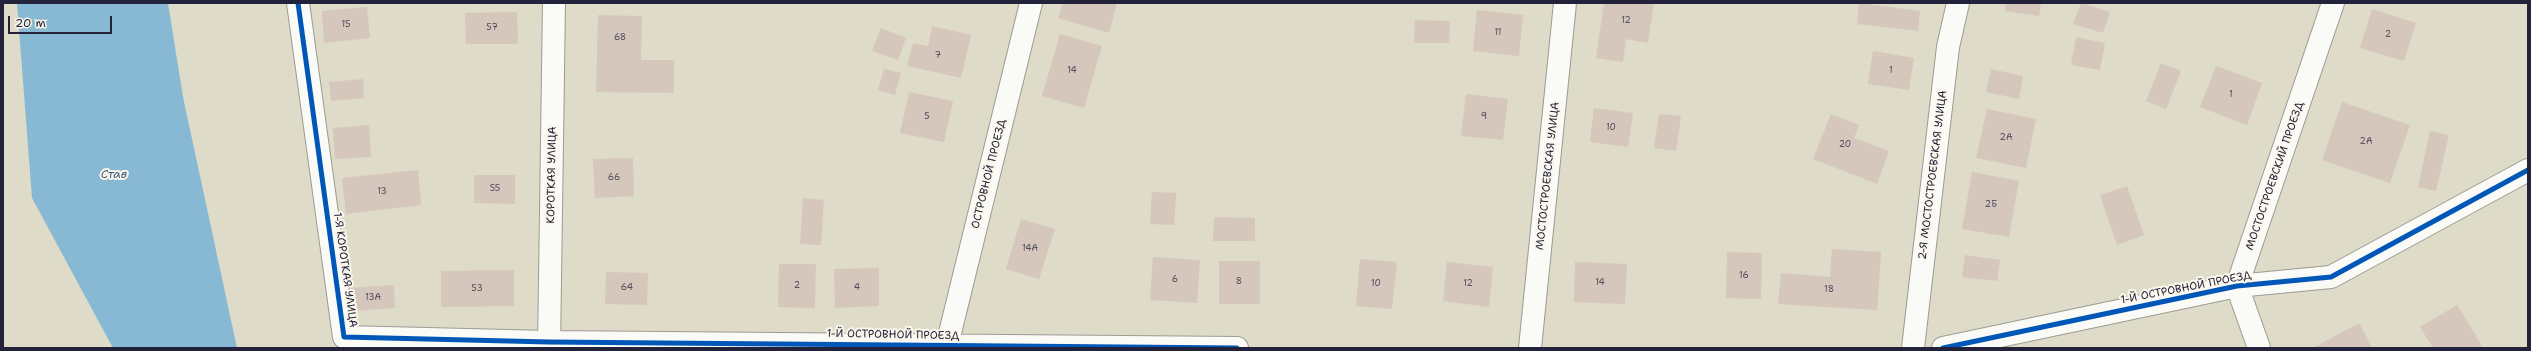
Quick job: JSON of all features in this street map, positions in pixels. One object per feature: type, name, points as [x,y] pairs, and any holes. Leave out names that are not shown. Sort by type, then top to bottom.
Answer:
[{"type":"street","name":"1-Я КОРОТКАЯ УЛИЦА","points":[[298,3],[344,337],[549,345]]},
{"type":"street","name":"КОРОТКАЯ УЛИЦА","points":[[549,345],[554,3]]},
{"type":"street","name":"ОСТРОВНОЙ ПРОЕЗД","points":[[946,345],[1031,3]]},
{"type":"street","name":"МОСТОСТРОЕВСКАЯ УЛИЦА","points":[[1530,348],[1566,3]]},
{"type":"street","name":"2-Я МОСТОСТРОЕВСКАЯ УЛИЦА","points":[[1913,348],[1948,47],[1958,3]]},
{"type":"street","name":"МОСТОСТРОЕВСКИЙ ПРОЕЗД","points":[[2237,286],[2333,3]]},
{"type":"street","name":"1-Й ОСТРОВНОЙ ПРОЕЗД","points":[[1943,348],[2237,286],[2331,277],[2528,170]]},
{"type":"street","points":[[2237,286],[2259,348]]},
{"type":"street","name":"1-Й ОСТРОВНОЙ ПРОЕЗД","points":[[549,345],[946,345],[1237,348]]},
{"type":"water","name":"Став","points":[[17,3],[168,3],[183,97],[237,348],[113,348],[32,198]]},
{"type":"building","points":[[1063,3],[1117,3],[1109,33],[1058,18]]},
{"type":"building","points":[[1604,3],[1654,3],[1648,43],[1626,39],[1623,62],[1596,58]]},
{"type":"building","points":[[1859,3],[1920,11],[1918,31],[1857,24]]},
{"type":"building","points":[[2006,3],[2041,3],[2039,16],[2005,11]]},
{"type":"building","points":[[2081,3],[2110,12],[2103,33],[2073,24]]},
{"type":"building","points":[[367,7],[370,38],[324,43],[322,11]]},
{"type":"building","points":[[2372,9],[2416,23],[2404,61],[2360,48]]},
{"type":"building","points":[[1477,10],[1523,15],[1519,56],[1473,51]]},
{"type":"building","points":[[517,12],[518,44],[466,44],[465,13]]},
{"type":"building","points":[[598,15],[642,16],[641,60],[674,60],[674,93],[596,92]]},
{"type":"building","points":[[1415,20],[1450,21],[1449,43],[1414,43]]},
{"type":"building","points":[[932,26],[971,35],[961,78],[907,66],[913,43],[928,46]]},
{"type":"building","points":[[881,28],[906,38],[898,60],[872,51]]},
{"type":"building","points":[[1060,34],[1102,46],[1084,108],[1042,96]]},
{"type":"building","points":[[2076,37],[2105,43],[2100,70],[2071,65]]},
{"type":"building","points":[[1873,51],[1914,58],[1909,90],[1868,84]]},
{"type":"building","points":[[2161,63],[2181,71],[2166,109],[2146,101]]},
{"type":"building","points":[[2216,66],[2262,83],[2247,125],[2200,107]]},
{"type":"building","points":[[884,69],[901,73],[895,95],[878,90]]},
{"type":"building","points":[[1991,69],[2023,76],[2019,99],[1986,92]]},
{"type":"building","points":[[363,79],[364,98],[331,101],[329,82]]},
{"type":"building","points":[[909,92],[953,101],[944,142],[900,133]]},
{"type":"building","points":[[1466,94],[1508,99],[1503,140],[1461,136]]},
{"type":"building","points":[[2342,102],[2410,125],[2390,183],[2322,160]]},
{"type":"building","points":[[1594,108],[1633,113],[1628,147],[1590,142]]},
{"type":"building","points":[[1987,109],[2036,119],[2026,168],[1976,158]]},
{"type":"building","points":[[1659,114],[1681,116],[1676,151],[1654,148]]},
{"type":"building","points":[[1831,114],[1859,125],[1854,138],[1889,151],[1877,184],[1813,159]]},
{"type":"building","points":[[369,125],[371,157],[335,159],[333,128]]},
{"type":"building","points":[[2430,131],[2449,135],[2436,191],[2418,187]]},
{"type":"building","points":[[633,158],[634,196],[595,198],[593,159]]},
{"type":"building","points":[[418,170],[421,205],[346,214],[342,178]]},
{"type":"building","points":[[1972,172],[2019,181],[2009,237],[1962,229]]},
{"type":"building","points":[[474,175],[515,175],[515,204],[474,203]]},
{"type":"building","points":[[2127,186],[2144,235],[2117,245],[2100,195]]},
{"type":"building","points":[[1152,192],[1176,193],[1174,225],[1150,224]]},
{"type":"building","points":[[803,198],[824,200],[821,245],[800,244]]},
{"type":"building","points":[[1214,217],[1255,218],[1255,241],[1213,241]]},
{"type":"building","points":[[1021,219],[1055,229],[1039,279],[1006,269]]},
{"type":"building","points":[[1832,249],[1881,252],[1877,310],[1778,304],[1781,273],[1830,277]]},
{"type":"building","points":[[1727,252],[1762,253],[1761,299],[1726,298]]},
{"type":"building","points":[[1965,255],[2000,260],[1997,281],[1962,277]]},
{"type":"building","points":[[1153,257],[1200,260],[1197,303],[1150,300]]},
{"type":"building","points":[[1360,259],[1397,262],[1392,309],[1356,306]]},
{"type":"building","points":[[1219,261],[1260,261],[1260,304],[1219,304]]},
{"type":"building","points":[[1447,262],[1493,267],[1489,307],[1443,301]]},
{"type":"building","points":[[1575,262],[1627,264],[1625,304],[1574,302]]},
{"type":"building","points":[[779,264],[816,264],[815,308],[778,307]]},
{"type":"building","points":[[879,268],[879,306],[835,308],[834,269]]},
{"type":"building","points":[[514,270],[514,306],[441,307],[441,271]]},
{"type":"building","points":[[606,272],[648,273],[647,305],[605,304]]},
{"type":"building","points":[[394,285],[395,308],[352,311],[351,288]]},
{"type":"building","points":[[2457,305],[2482,346],[2478,348],[2433,348],[2420,327]]},
{"type":"building","points":[[2359,323],[2372,348],[2313,348]]},
{"type":"cycle path","points":[[298,3],[344,337],[549,342],[1237,348]]},
{"type":"cycle path","points":[[1943,348],[2237,286],[2331,277],[2528,170]]}]
